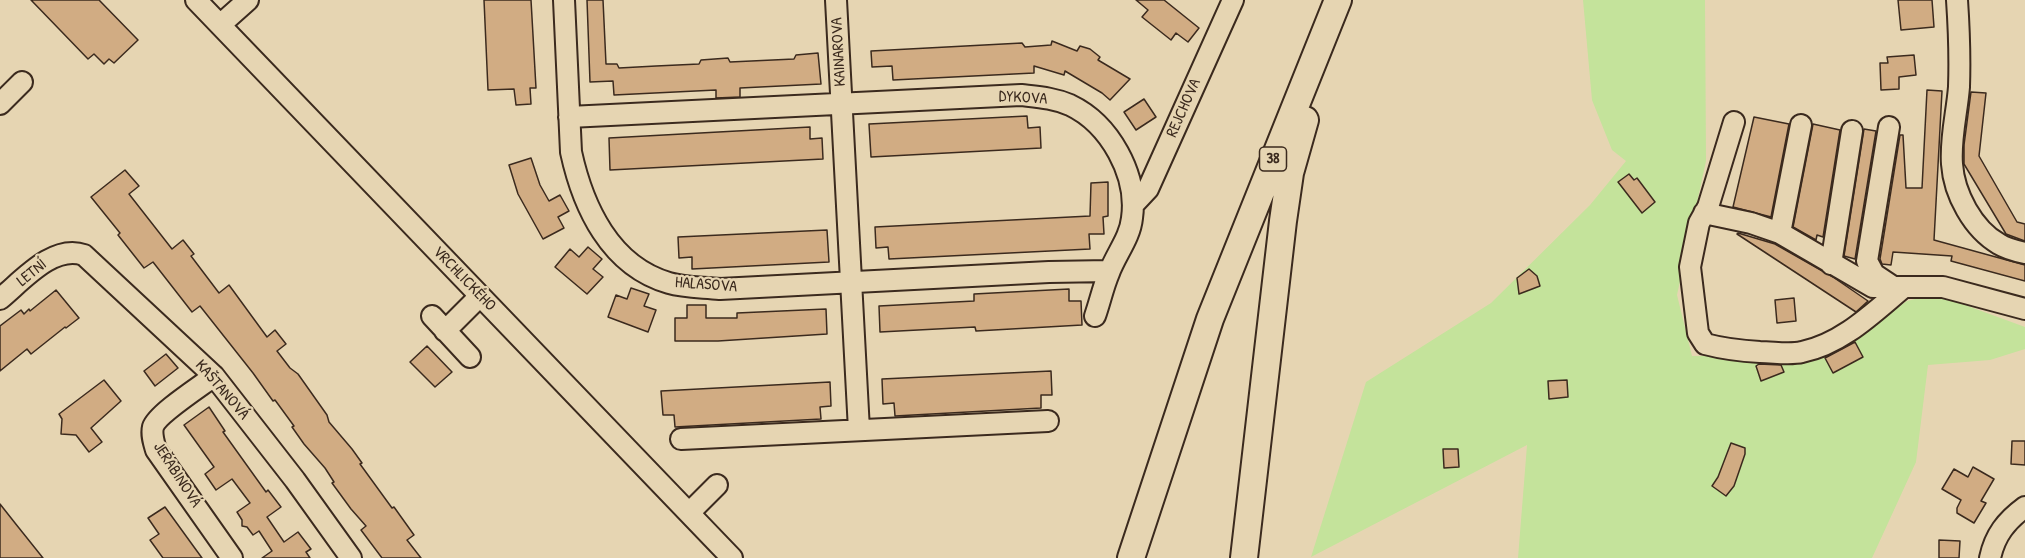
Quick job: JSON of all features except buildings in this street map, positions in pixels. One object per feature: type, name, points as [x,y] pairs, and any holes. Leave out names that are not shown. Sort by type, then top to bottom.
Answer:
[{"type":"main road","name":"38","points":[[1131,558],[1209,319],[1338,0]]},
{"type":"main road","points":[[1244,558],[1290,173],[1304,121],[1345,0]]},
{"type":"street","name":"VRCHLICKÉHO","points":[[196,0],[732,558]]},
{"type":"street","points":[[220,25],[248,0]]},
{"type":"street","name":"HALASOVA","points":[[564,0],[571,152],[576,177],[592,216],[620,253],[648,274],[669,283],[720,288],[1109,271]]},
{"type":"street","name":"KAINAROVA","points":[[836,0],[842,104]]},
{"type":"street","points":[[1957,0],[1960,45],[1959,88],[1952,138],[1952,165],[1956,184],[1976,224],[1997,244],[2025,253]]},
{"type":"street","name":"REJCHOVA","points":[[1133,205],[1148,189],[1227,3]]},
{"type":"street","points":[[0,104],[22,82]]},
{"type":"street","name":"DYKOVA","points":[[569,117],[1021,95],[1061,101],[1090,118],[1109,138],[1123,164],[1131,187],[1132,221],[1123,246],[1109,271],[1095,316]]},
{"type":"street","points":[[842,104],[859,430]]},
{"type":"street","points":[[1734,122],[1699,223],[1690,267],[1698,333],[1705,344],[1726,350],[1800,353],[1821,347],[1870,316],[1899,287]]},
{"type":"street","points":[[1780,233],[1801,124]]},
{"type":"street","points":[[1889,127],[1867,261],[1874,274],[1899,287]]},
{"type":"street","points":[[1831,264],[1852,131]]},
{"type":"street","points":[[1704,213],[1751,223],[1780,233],[1873,287],[1943,287],[2025,309]]},
{"type":"street","name":"LETNÍ","points":[[0,299],[49,259],[67,252]]},
{"type":"street","name":"KAŠTANOVÁ","points":[[67,252],[84,255],[214,376],[295,480],[351,558]]},
{"type":"street","points":[[470,357],[439,323],[480,296]]},
{"type":"street","name":"JEŘABINOVÁ","points":[[214,376],[162,415],[154,424],[153,438],[156,450],[232,558]]},
{"type":"street","points":[[681,439],[1048,421]]},
{"type":"street","points":[[689,513],[717,485]]},
{"type":"street","points":[[1990,558],[1993,543],[2001,530],[2025,507]]},
{"type":"green space","points":[[1583,0],[1705,0],[1706,161],[1677,295],[1692,356],[1815,356],[1856,337],[1907,301],[1935,294],[2025,327],[2025,349],[1990,360],[1928,365],[1916,462],[1872,558],[1518,558],[1527,445],[1311,557],[1366,382],[1491,303],[1590,205],[1626,161],[1612,150],[1592,100]]}]
